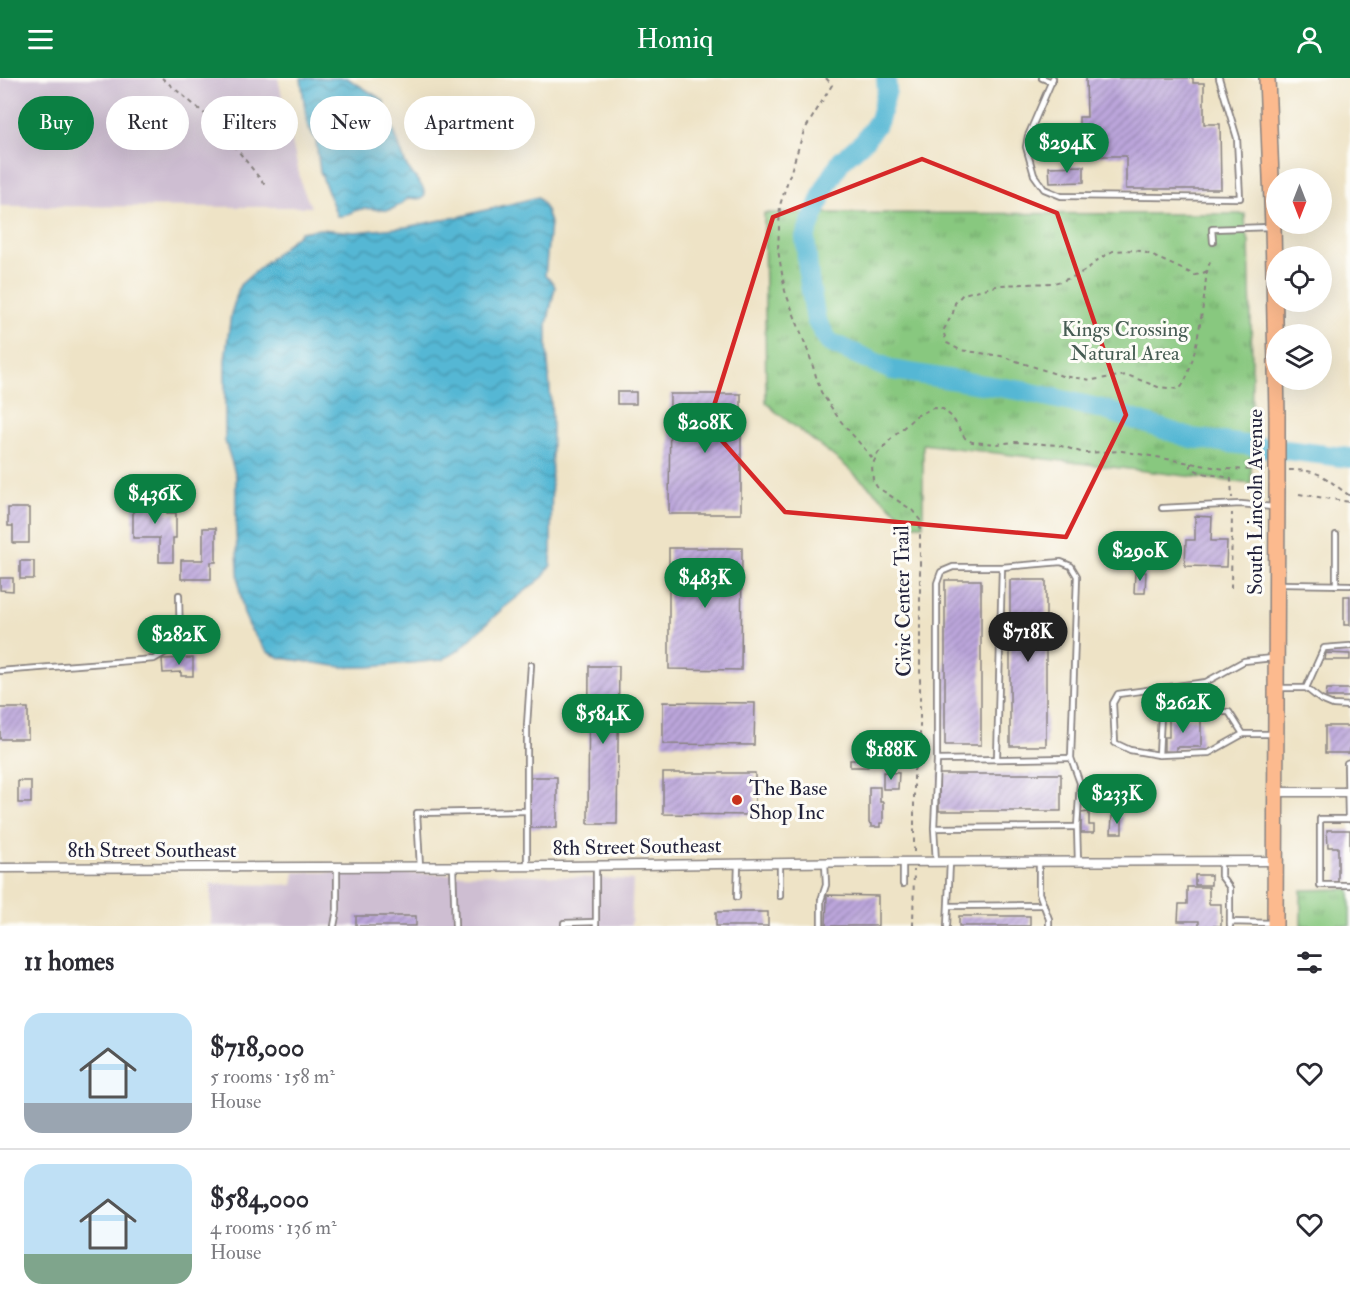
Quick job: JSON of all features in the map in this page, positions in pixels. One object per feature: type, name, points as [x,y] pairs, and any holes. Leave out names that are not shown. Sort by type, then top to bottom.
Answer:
[{"type":"highway","name":"South Lincoln Avenue","points":[[1267,78],[1271,168]]},
{"type":"highway","name":"South Lincoln Avenue","points":[[1273,234],[1277,416],[1275,924]]},
{"type":"street","points":[[1274,792],[1349,792]]},
{"type":"street","name":"8th Street Southeast","points":[[0,868],[1275,861]]},
{"type":"lane","points":[[1042,78],[1052,80],[1028,136],[1026,147],[1034,175],[1044,189],[1061,196],[1240,198],[1237,138],[1219,78]]},
{"type":"lane","points":[[1212,242],[1212,229],[1266,227]]},
{"type":"lane","points":[[1162,508],[1232,504],[1276,507]]},
{"type":"lane","points":[[1336,535],[1336,585]]},
{"type":"lane","points":[[936,862],[934,828],[940,572],[953,567],[1002,567],[1061,562],[1071,566],[1077,576],[1071,758],[1080,783],[1077,827],[1078,862]]},
{"type":"lane","points":[[998,758],[1002,567]]},
{"type":"lane","points":[[1275,584],[1350,585]]},
{"type":"lane","points":[[0,671],[154,659],[180,644],[179,595]]},
{"type":"lane","points":[[1306,688],[1324,648],[1350,646]]},
{"type":"lane","points":[[1275,734],[1244,734],[1209,753],[1159,754],[1130,750],[1115,743],[1113,703],[1118,694],[1206,682],[1244,661],[1276,657]]},
{"type":"lane","points":[[528,866],[527,726],[531,665]]},
{"type":"lane","points":[[1275,688],[1306,688],[1321,700],[1333,705],[1350,706]]},
{"type":"lane","points":[[1159,754],[1161,715],[1164,711],[1229,712],[1244,734]]},
{"type":"lane","points":[[936,760],[1071,758]]},
{"type":"lane","points":[[1350,762],[1347,762],[1349,819],[1320,819],[1320,885],[1350,885]]},
{"type":"lane","points":[[420,867],[417,813],[526,811]]},
{"type":"lane","points":[[934,828],[1077,827]]},
{"type":"lane","points":[[1221,861],[1221,876],[1230,888],[1230,924],[1275,924]]},
{"type":"lane","points":[[821,926],[821,900],[826,885],[825,862]]},
{"type":"lane","points":[[903,862],[903,884]]},
{"type":"lane","points":[[948,926],[950,862]]},
{"type":"lane","points":[[1039,862],[1039,893],[1049,919],[1049,926]]},
{"type":"lane","points":[[737,897],[738,863]]},
{"type":"lane","points":[[780,863],[780,896]]},
{"type":"lane","points":[[564,926],[564,922],[596,924],[596,866]]},
{"type":"lane","points":[[334,926],[337,910],[337,867]]},
{"type":"lane","points":[[453,867],[455,926]]},
{"type":"lane","points":[[950,906],[1044,905]]},
{"type":"path","points":[[162,78],[217,124],[265,185]]},
{"type":"path","points":[[826,78],[832,85],[804,131],[780,205],[778,250],[785,291],[821,392],[839,419],[874,460],[904,426],[922,411],[933,408],[943,409],[952,417],[965,438],[972,442],[1058,445],[1084,453],[1122,451],[1224,469],[1275,474],[1312,471],[1320,473],[1350,496]]},
{"type":"path","points":[[1207,271],[1195,275],[1135,250],[1113,251],[1086,270],[1054,283],[1000,285],[963,294],[955,303],[953,313],[945,326],[944,336],[947,343],[960,350],[1001,356],[1062,376],[1092,380],[1127,375],[1158,387],[1179,389],[1185,383],[1190,369],[1201,317],[1207,271],[1211,260]]},
{"type":"path","name":"Civic Center Trail","points":[[874,460],[871,472],[877,487],[912,510],[920,520],[920,760],[914,770],[913,926]]},
{"type":"path","points":[[1191,463],[1191,467],[1198,473],[1231,479],[1231,588]]},
{"type":"path","points":[[1299,494],[1350,502]]},
{"type":"highlighted area","points":[[922,159],[1057,213],[1126,415],[1066,537],[785,512],[708,425],[773,217]]},
{"type":"shaded area","points":[[0,78],[278,78],[282,96],[201,96],[201,150],[294,150],[302,187],[311,207],[0,206]]},
{"type":"shaded area","points":[[295,872],[532,875],[633,880],[631,926],[211,926],[211,884],[293,885]]},
{"type":"green space","name":"Kings Crossing Natural Area","points":[[764,213],[1245,214],[1246,234],[1249,241],[1252,361],[1251,484],[923,444],[923,525],[912,525],[841,462],[766,402]]},
{"type":"green space","points":[[1350,889],[1350,926],[1301,926],[1301,890]]},
{"type":"water","points":[[301,78],[347,78],[376,96],[310,96],[310,130],[307,124]]},
{"type":"water","points":[[392,125],[406,165],[423,188],[425,195],[422,199],[408,198],[392,209],[362,209],[337,216],[320,171],[317,150],[392,150]]},
{"type":"water","points":[[538,197],[545,207],[550,223],[545,276],[552,281],[555,287],[547,324],[552,418],[551,565],[543,577],[501,610],[459,650],[442,660],[369,667],[342,667],[281,658],[269,653],[251,630],[244,614],[239,587],[236,476],[225,441],[225,360],[231,314],[240,285],[301,232],[320,229],[355,232],[406,227]]},
{"type":"building","points":[[1086,78],[1193,78],[1193,83],[1204,83],[1204,124],[1220,124],[1221,189],[1126,189],[1126,156],[1057,156],[1057,128],[1079,128],[1079,117],[1087,117]]},
{"type":"building","points":[[1084,166],[1084,182],[1050,183],[1049,167]]},
{"type":"building","points":[[617,392],[636,392],[636,404],[617,404]]},
{"type":"building","points":[[670,394],[741,394],[741,514],[669,514]]},
{"type":"building","points":[[133,499],[167,499],[167,513],[176,513],[173,562],[159,562],[159,538],[133,538]]},
{"type":"building","points":[[8,508],[29,508],[29,543],[13,543],[13,526],[8,526]]},
{"type":"building","points":[[1195,516],[1212,517],[1211,541],[1227,541],[1226,567],[1185,566],[1186,540],[1195,540]]},
{"type":"building","points":[[203,528],[216,528],[216,562],[211,562],[211,579],[181,579],[181,560],[203,560]]},
{"type":"building","points":[[669,548],[742,548],[741,670],[669,669]]},
{"type":"building","points":[[20,561],[34,561],[34,579],[20,579]]},
{"type":"building","points":[[1135,572],[1146,572],[1145,593],[1134,593]]},
{"type":"building","points":[[0,578],[13,578],[13,591],[0,590]]},
{"type":"building","points":[[945,580],[981,580],[981,745],[945,745]]},
{"type":"building","points":[[1010,580],[1046,580],[1046,746],[1010,746]]},
{"type":"building","points":[[1344,596],[1350,596],[1350,625],[1344,625]]},
{"type":"building","points":[[1326,653],[1350,654],[1350,660],[1325,660]]},
{"type":"building","points":[[193,658],[193,676],[181,676],[181,672],[163,673],[162,659]]},
{"type":"building","points":[[589,666],[619,666],[617,824],[588,824]]},
{"type":"building","points":[[1327,689],[1350,689],[1350,697],[1326,697]]},
{"type":"building","points":[[663,702],[755,703],[754,745],[663,744]]},
{"type":"building","points":[[0,708],[28,708],[28,739],[0,739]]},
{"type":"building","points":[[1169,719],[1201,719],[1201,747],[1176,747],[1176,752],[1164,751],[1164,737],[1169,737]]},
{"type":"building","points":[[1325,726],[1350,726],[1350,753],[1325,753]]},
{"type":"building","points":[[897,735],[907,735],[908,749],[898,749]]},
{"type":"building","points":[[850,760],[868,760],[868,767],[850,767]]},
{"type":"building","points":[[883,772],[899,773],[898,789],[883,789]]},
{"type":"building","points":[[663,773],[755,773],[755,815],[663,814]]},
{"type":"building","points":[[939,774],[1061,774],[1061,811],[939,811]]},
{"type":"building","points":[[530,777],[557,777],[557,828],[530,828]]},
{"type":"building","points":[[18,781],[31,781],[31,803],[18,803]]},
{"type":"building","points":[[869,787],[880,787],[883,823],[880,823],[880,827],[871,827],[869,823]]},
{"type":"building","points":[[1089,812],[1089,825],[1094,825],[1094,833],[1081,833],[1081,813]]},
{"type":"building","points":[[1112,816],[1122,816],[1122,833],[1111,833]]},
{"type":"building","points":[[1327,830],[1350,830],[1350,882],[1338,882],[1338,847],[1328,847]]},
{"type":"building","points":[[1195,875],[1211,875],[1211,885],[1195,885]]},
{"type":"building","points":[[1187,887],[1209,887],[1209,904],[1221,904],[1221,926],[1199,926],[1199,921],[1178,921],[1179,904],[1187,904]]},
{"type":"building","points":[[827,895],[878,896],[878,926],[826,926]]},
{"type":"building","points":[[716,912],[768,912],[768,926],[716,926]]},
{"type":"building","points":[[356,916],[416,916],[416,926],[356,926]]},
{"type":"building","points":[[959,916],[1030,916],[1030,926],[959,926]]},
{"type":"waterway","points":[[886,78],[887,90],[879,120],[865,140],[841,161],[824,190],[805,237],[816,320],[829,342],[892,370],[1023,391],[1102,409],[1191,438],[1350,458]]},
{"type":"place","name":"The Base Shop Inc","points":[[737,800]]}]
